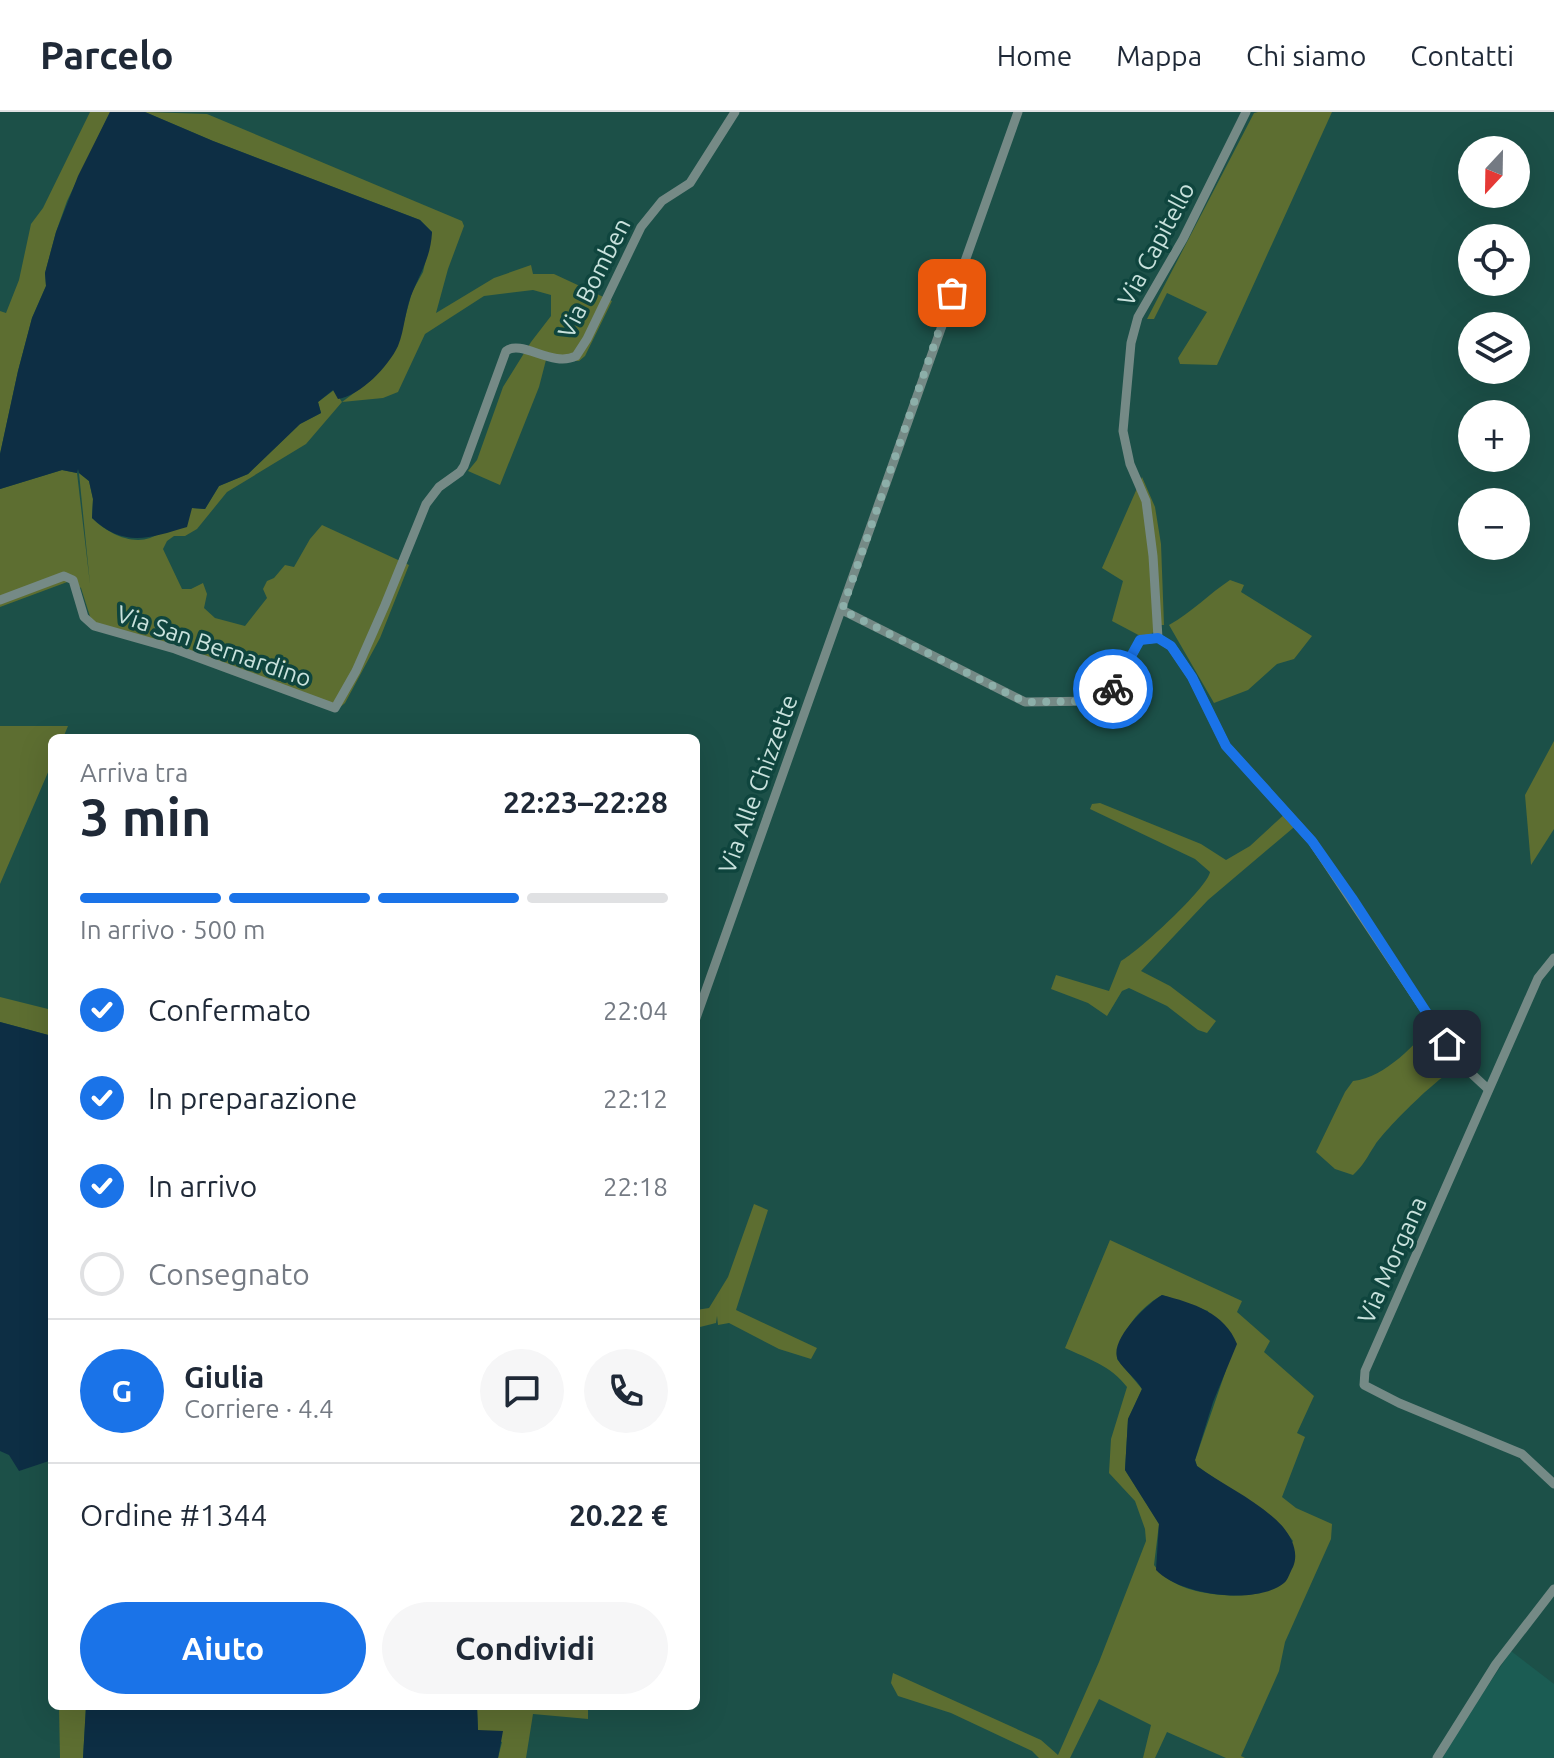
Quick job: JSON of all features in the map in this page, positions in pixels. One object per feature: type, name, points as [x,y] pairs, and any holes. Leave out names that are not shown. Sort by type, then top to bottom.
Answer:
[{"type":"street","name":"Via Bomben","points":[[335,708],[356,671],[426,504],[439,487],[460,472],[466,463],[506,351],[516,347],[559,359],[576,356],[641,227],[665,198],[690,183],[735,112]]},
{"type":"street","name":"Via Alle Chizzette","points":[[700,1007],[1018,112]]},
{"type":"street","name":"Via Capitello","points":[[1158,638],[1146,501],[1130,464],[1123,431],[1131,343],[1138,317],[1183,239],[1246,112]]},
{"type":"street","name":"Via San Bernardino","points":[[0,600],[64,576],[73,580],[84,617],[94,626],[175,649],[335,708]]},
{"type":"street","points":[[842,610],[1025,702],[1097,701],[1115,687],[1140,640],[1158,638],[1171,646],[1192,677],[1226,746],[1312,841],[1460,1063],[1488,1089]]},
{"type":"street","name":"Via Morgana","points":[[1554,958],[1538,978],[1488,1089],[1365,1371],[1364,1385],[1399,1403],[1522,1454],[1554,1484]]},
{"type":"street","points":[[1437,1758],[1496,1664],[1554,1589]]},
{"type":"shaded area","points":[[110,112],[145,112],[420,220],[432,232],[428,255],[410,298],[398,346],[381,371],[356,392],[338,399],[333,390],[318,402],[321,413],[300,424],[248,474],[219,486],[205,509],[192,508],[187,527],[137,538],[115,534],[92,518],[93,499],[89,481],[78,469],[77,473],[62,470],[0,489],[0,454],[18,371],[32,318],[46,286],[45,273],[56,232],[78,176]]},
{"type":"shaded area","points":[[0,1022],[48,1035],[48,1461],[19,1471],[9,1455],[0,1451]]},
{"type":"shaded area","points":[[1162,1295],[1207,1311],[1225,1324],[1237,1344],[1213,1402],[1195,1460],[1197,1466],[1274,1518],[1289,1536],[1294,1546],[1295,1562],[1285,1582],[1271,1590],[1237,1596],[1199,1591],[1167,1579],[1156,1570],[1159,1524],[1125,1470],[1128,1419],[1142,1389],[1118,1360],[1116,1352],[1131,1324]]},
{"type":"shaded area","points":[[1511,1651],[1554,1684],[1554,1758],[1443,1758],[1451,1741]]},
{"type":"shaded area","points":[[86,1710],[477,1710],[478,1730],[503,1731],[498,1758],[83,1758]]},
{"type":"green space","points":[[90,112],[110,112],[67,201],[56,232],[45,273],[46,286],[32,318],[0,454],[0,311],[6,313],[19,280],[31,224],[43,208]]},
{"type":"green space","points":[[145,112],[207,114],[462,221],[464,226],[436,313],[494,278],[531,265],[533,274],[554,274],[612,301],[585,356],[579,361],[546,360],[539,387],[500,485],[468,471],[477,460],[503,387],[551,316],[551,295],[533,290],[484,296],[425,334],[398,392],[383,398],[342,402],[370,381],[397,347],[412,292],[423,272],[432,232],[420,220]]},
{"type":"green space","points":[[1332,112],[1217,365],[1180,364],[1178,358],[1207,312],[1167,293],[1154,319],[1147,319],[1254,113]]},
{"type":"green space","points":[[334,390],[342,402],[306,444],[227,492],[197,529],[185,536],[174,536],[163,549],[182,589],[191,589],[203,583],[207,594],[204,608],[215,618],[245,626],[267,598],[263,589],[267,581],[274,578],[285,565],[294,567],[322,525],[409,565],[380,638],[345,703],[337,710],[93,626],[81,588],[70,581],[0,607],[0,489],[62,470],[77,473],[90,584],[79,473],[89,481],[93,499],[92,518],[119,536],[134,540],[150,538],[192,508],[205,509],[219,486],[248,474],[300,424],[321,413],[318,402]]},
{"type":"green space","points":[[1142,477],[1155,507],[1161,544],[1164,625],[1146,639],[1112,621],[1123,581],[1102,568]]},
{"type":"green space","points":[[1230,580],[1244,585],[1241,592],[1312,636],[1294,659],[1277,664],[1248,690],[1214,703],[1169,625]]},
{"type":"green space","points":[[0,726],[68,726],[65,734],[48,734],[48,772],[0,884]]},
{"type":"green space","points":[[1554,741],[1554,829],[1531,865],[1525,795]]},
{"type":"green space","points":[[1100,803],[1201,844],[1226,860],[1250,846],[1287,812],[1299,823],[1208,900],[1141,971],[1170,986],[1216,1021],[1207,1033],[1198,1030],[1167,1006],[1129,988],[1122,991],[1107,1016],[1088,1003],[1051,989],[1056,975],[1109,991],[1121,961],[1171,919],[1198,891],[1210,872],[1195,859],[1090,809],[1092,804]]},
{"type":"green space","points":[[0,997],[48,1009],[48,1035],[0,1022]]},
{"type":"green space","points":[[1437,1021],[1467,1062],[1432,1086],[1404,1112],[1353,1175],[1335,1169],[1316,1152],[1345,1092],[1353,1081],[1377,1073],[1399,1058]]},
{"type":"green space","points":[[754,1204],[768,1210],[736,1310],[817,1348],[811,1359],[779,1349],[729,1323],[718,1325],[717,1316],[716,1323],[700,1327],[700,1309],[709,1308],[728,1277]]},
{"type":"green space","points":[[1110,1240],[1242,1301],[1237,1312],[1270,1341],[1264,1352],[1314,1396],[1297,1433],[1305,1437],[1282,1497],[1296,1508],[1332,1524],[1331,1539],[1285,1642],[1279,1671],[1241,1756],[1245,1758],[1226,1758],[1167,1732],[1155,1758],[1143,1758],[1151,1725],[1099,1699],[1070,1758],[1039,1758],[1032,1751],[951,1713],[898,1696],[891,1683],[893,1673],[1041,1740],[1058,1755],[1099,1662],[1146,1541],[1135,1501],[1109,1473],[1111,1439],[1127,1387],[1107,1368],[1065,1348]],"holes":[[[1162,1295],[1208,1311],[1226,1370],[1195,1460],[1197,1466],[1281,1525],[1293,1541],[1261,1593],[1218,1595],[1188,1589],[1163,1575],[1154,1565],[1159,1524],[1125,1470],[1128,1419],[1142,1389],[1117,1359],[1122,1339],[1138,1314]]]},
{"type":"green space","points":[[59,1710],[86,1710],[83,1758],[60,1758]]},
{"type":"green space","points":[[477,1710],[588,1710],[588,1719],[533,1714],[526,1758],[498,1758],[502,1742],[478,1730]]},
{"type":"way so far","points":[[952,293],[842,610],[1025,702],[1097,701],[1113,689]]},
{"type":"route","points":[[1113,689],[1140,640],[1158,638],[1171,646],[1192,677],[1226,746],[1312,841],[1447,1044]]}]
